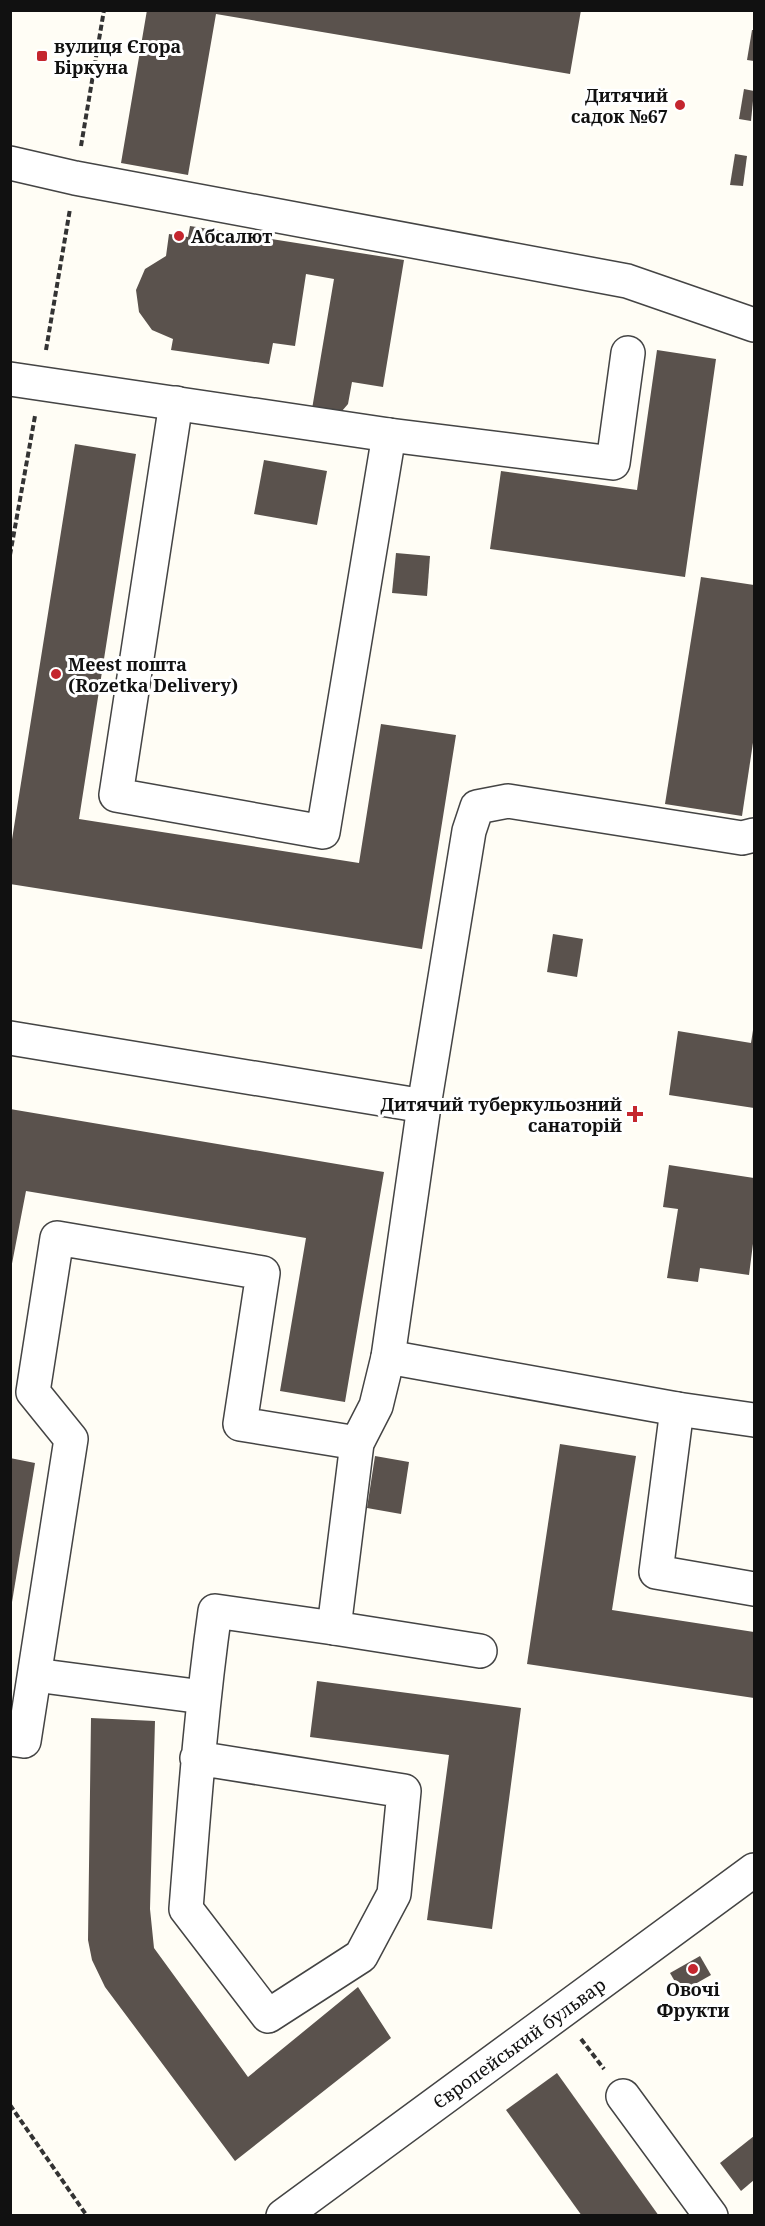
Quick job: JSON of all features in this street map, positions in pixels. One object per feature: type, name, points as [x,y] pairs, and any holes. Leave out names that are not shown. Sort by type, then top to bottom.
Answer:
[{"type":"street","points":[[10,163],[75,178],[627,281],[754,325]]},
{"type":"street","points":[[26,381],[389,435],[613,463],[628,353]]},
{"type":"street","points":[[176,403],[116,795],[323,832],[389,435]]},
{"type":"street","points":[[334,1628],[357,1443],[376,1406],[388,1357],[424,1106],[469,831],[477,807],[508,801],[742,838],[754,835]]},
{"type":"street","points":[[10,1038],[424,1106]]},
{"type":"street","points":[[10,1739],[24,1742],[71,1439],[33,1392],[57,1238],[263,1273],[240,1425],[357,1443]]},
{"type":"street","points":[[388,1357],[678,1409],[754,1420]]},
{"type":"street","points":[[678,1409],[656,1572],[754,1589]]},
{"type":"street","points":[[197,1758],[404,1791],[394,1894],[361,1956],[268,2016],[186,1909],[197,1758],[215,1611],[480,1651]]},
{"type":"street","points":[[35,1675],[203,1697]]},
{"type":"street","name":"Європейський бульвар","points":[[283,2216],[754,1870]]},
{"type":"street","points":[[624,2096],[711,2216]]},
{"type":"path","points":[[10,555],[26,381],[75,178],[104,10]]},
{"type":"path","points":[[561,2012],[624,2096]]},
{"type":"path","points":[[10,2105],[87,2216]]},
{"type":"building","points":[[147,10],[581,10],[570,74],[216,14],[188,175],[121,163]]},
{"type":"building","points":[[752,30],[754,30],[754,61],[747,60]]},
{"type":"building","points":[[744,89],[754,91],[751,121],[739,119]]},
{"type":"building","points":[[735,154],[747,156],[743,186],[730,185]]},
{"type":"building","points":[[190,226],[404,260],[383,387],[352,382],[348,404],[342,411],[312,409],[334,279],[306,274],[295,346],[273,343],[269,364],[171,350],[173,339],[152,330],[139,312],[136,290],[145,269],[166,256],[169,234],[188,237]]},
{"type":"building","points":[[657,350],[716,359],[685,577],[490,549],[501,471],[637,490]]},
{"type":"building","points":[[75,444],[136,454],[79,819],[359,863],[381,724],[456,735],[422,949],[10,884],[10,852]]},
{"type":"building","points":[[264,460],[327,471],[317,525],[254,514]]},
{"type":"building","points":[[396,553],[430,556],[427,596],[392,593]]},
{"type":"building","points":[[701,577],[754,585],[754,736],[742,816],[665,804]]},
{"type":"building","points":[[553,934],[583,939],[577,977],[547,972]]},
{"type":"building","points":[[753,1030],[754,1108],[669,1095],[678,1031],[751,1043]]},
{"type":"building","points":[[10,1109],[384,1172],[345,1402],[280,1391],[306,1238],[26,1191],[10,1274]]},
{"type":"building","points":[[669,1165],[754,1178],[754,1236],[749,1275],[700,1268],[698,1282],[667,1278],[678,1209],[663,1207]]},
{"type":"building","points":[[560,1444],[636,1456],[612,1610],[754,1632],[754,1698],[527,1664]]},
{"type":"building","points":[[375,1456],[409,1462],[401,1514],[367,1508]]},
{"type":"building","points":[[10,1458],[35,1463],[12,1602],[10,1602]]},
{"type":"building","points":[[317,1681],[521,1708],[492,1929],[427,1920],[449,1755],[310,1737]]},
{"type":"building","points":[[91,1718],[155,1721],[150,1909],[154,1948],[248,2077],[358,1987],[391,2038],[235,2161],[105,1987],[92,1960],[88,1940]]},
{"type":"building","points":[[700,1956],[711,1975],[681,1992],[670,1973]]},
{"type":"building","points":[[557,2073],[659,2216],[582,2216],[506,2110]]},
{"type":"building","points":[[754,2136],[754,2180],[741,2191],[720,2163]]},
{"type":"place","name":"вулиця Єгора Біркуна","points":[[42,56]]},
{"type":"place","name":"Дитячий садок №67","points":[[680,105]]},
{"type":"place","name":"Абсалют","points":[[179,236]]},
{"type":"place","name":"Meest пошта (Rozetka Delivery)","points":[[56,674]]},
{"type":"place","name":"Дитячий туберкульозний санаторій","points":[[635,1114]]},
{"type":"place","name":"Овочі Фрукти","points":[[693,1969]]}]
